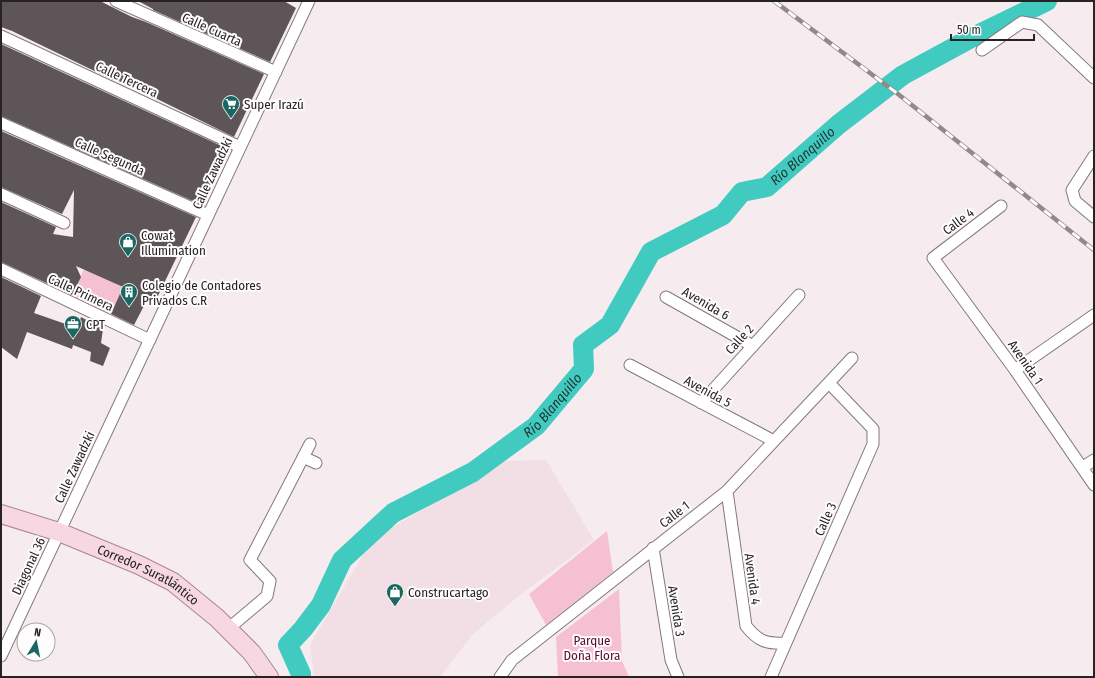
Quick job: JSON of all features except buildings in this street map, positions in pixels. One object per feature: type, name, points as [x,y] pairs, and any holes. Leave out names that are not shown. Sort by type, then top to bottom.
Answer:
[{"type":"main road","name":"Corredor Suratlántico","points":[[1,514],[59,532],[137,564],[173,582],[228,629],[252,653],[269,677]]},
{"type":"street","name":"Calle Cuarta","points":[[116,1],[276,72]]},
{"type":"street","points":[[296,1],[308,4]]},
{"type":"street","name":"Calle Zawadzki","points":[[59,532],[308,4]]},
{"type":"street","points":[[982,50],[1022,22],[1038,26],[1094,78]]},
{"type":"street","name":"Calle Tercera","points":[[1,36],[240,147]]},
{"type":"street","name":"Calle Segunda","points":[[1,123],[208,215]]},
{"type":"street","points":[[1094,156],[1072,190],[1075,201],[1094,217]]},
{"type":"street","points":[[1,194],[64,223]]},
{"type":"street","name":"Calle 4","points":[[933,258],[1001,206]]},
{"type":"street","name":"Avenida 1","points":[[933,258],[1015,370],[1094,484]]},
{"type":"street","name":"Calle Primera","points":[[1,269],[150,340]]},
{"type":"street","name":"Calle 2","points":[[701,403],[799,295]]},
{"type":"street","name":"Avenida 6","points":[[666,297],[753,346]]},
{"type":"street","points":[[1015,370],[1094,315]]},
{"type":"street","name":"Calle 1","points":[[500,677],[512,660],[727,491],[852,358]]},
{"type":"street","name":"Avenida 5","points":[[630,365],[774,441]]},
{"type":"street","name":"Calle 3","points":[[771,677],[873,444],[873,429],[829,383]]},
{"type":"street","points":[[228,629],[267,596],[270,581],[250,560],[310,444]]},
{"type":"street","points":[[303,457],[316,463]]},
{"type":"street","points":[[1082,468],[1094,460]]},
{"type":"street","name":"Avenida 4","points":[[727,491],[746,626],[754,636],[771,643],[785,643]]},
{"type":"street","name":"Diagonal 36","points":[[1,656],[59,532]]},
{"type":"street","name":"Avenida 3","points":[[653,548],[670,660],[678,677]]},
{"type":"shaded area","points":[[546,460],[594,540],[515,599],[473,634],[440,677],[314,677],[310,645],[372,539],[506,461]]},
{"type":"green space","points":[[84,269],[123,287],[111,315],[71,298]]},
{"type":"green space","points":[[607,531],[613,572],[546,625],[529,594]]},
{"type":"green space","name":"Parque Doña Flora","points":[[619,589],[622,661],[629,677],[558,677],[556,637]]},
{"type":"waterway","name":"Río Blanquillo","points":[[301,677],[288,645],[303,629],[321,605],[342,560],[393,513],[473,472],[536,426],[584,369],[583,345],[610,325],[651,252],[723,215],[742,192],[767,187],[839,124],[903,75],[973,37],[1047,1]]},
{"type":"railway","points":[[774,1],[898,94],[1094,250]]},
{"type":"place","name":"Super Irazú","points":[[231,119]]},
{"type":"place","name":"Cowat Illumination","points":[[128,257]]},
{"type":"place","name":"Colegio de Contadores Privados C.R","points":[[129,307]]},
{"type":"place","name":"CPT","points":[[73,339]]},
{"type":"place","name":"Construcartago","points":[[395,607]]}]
